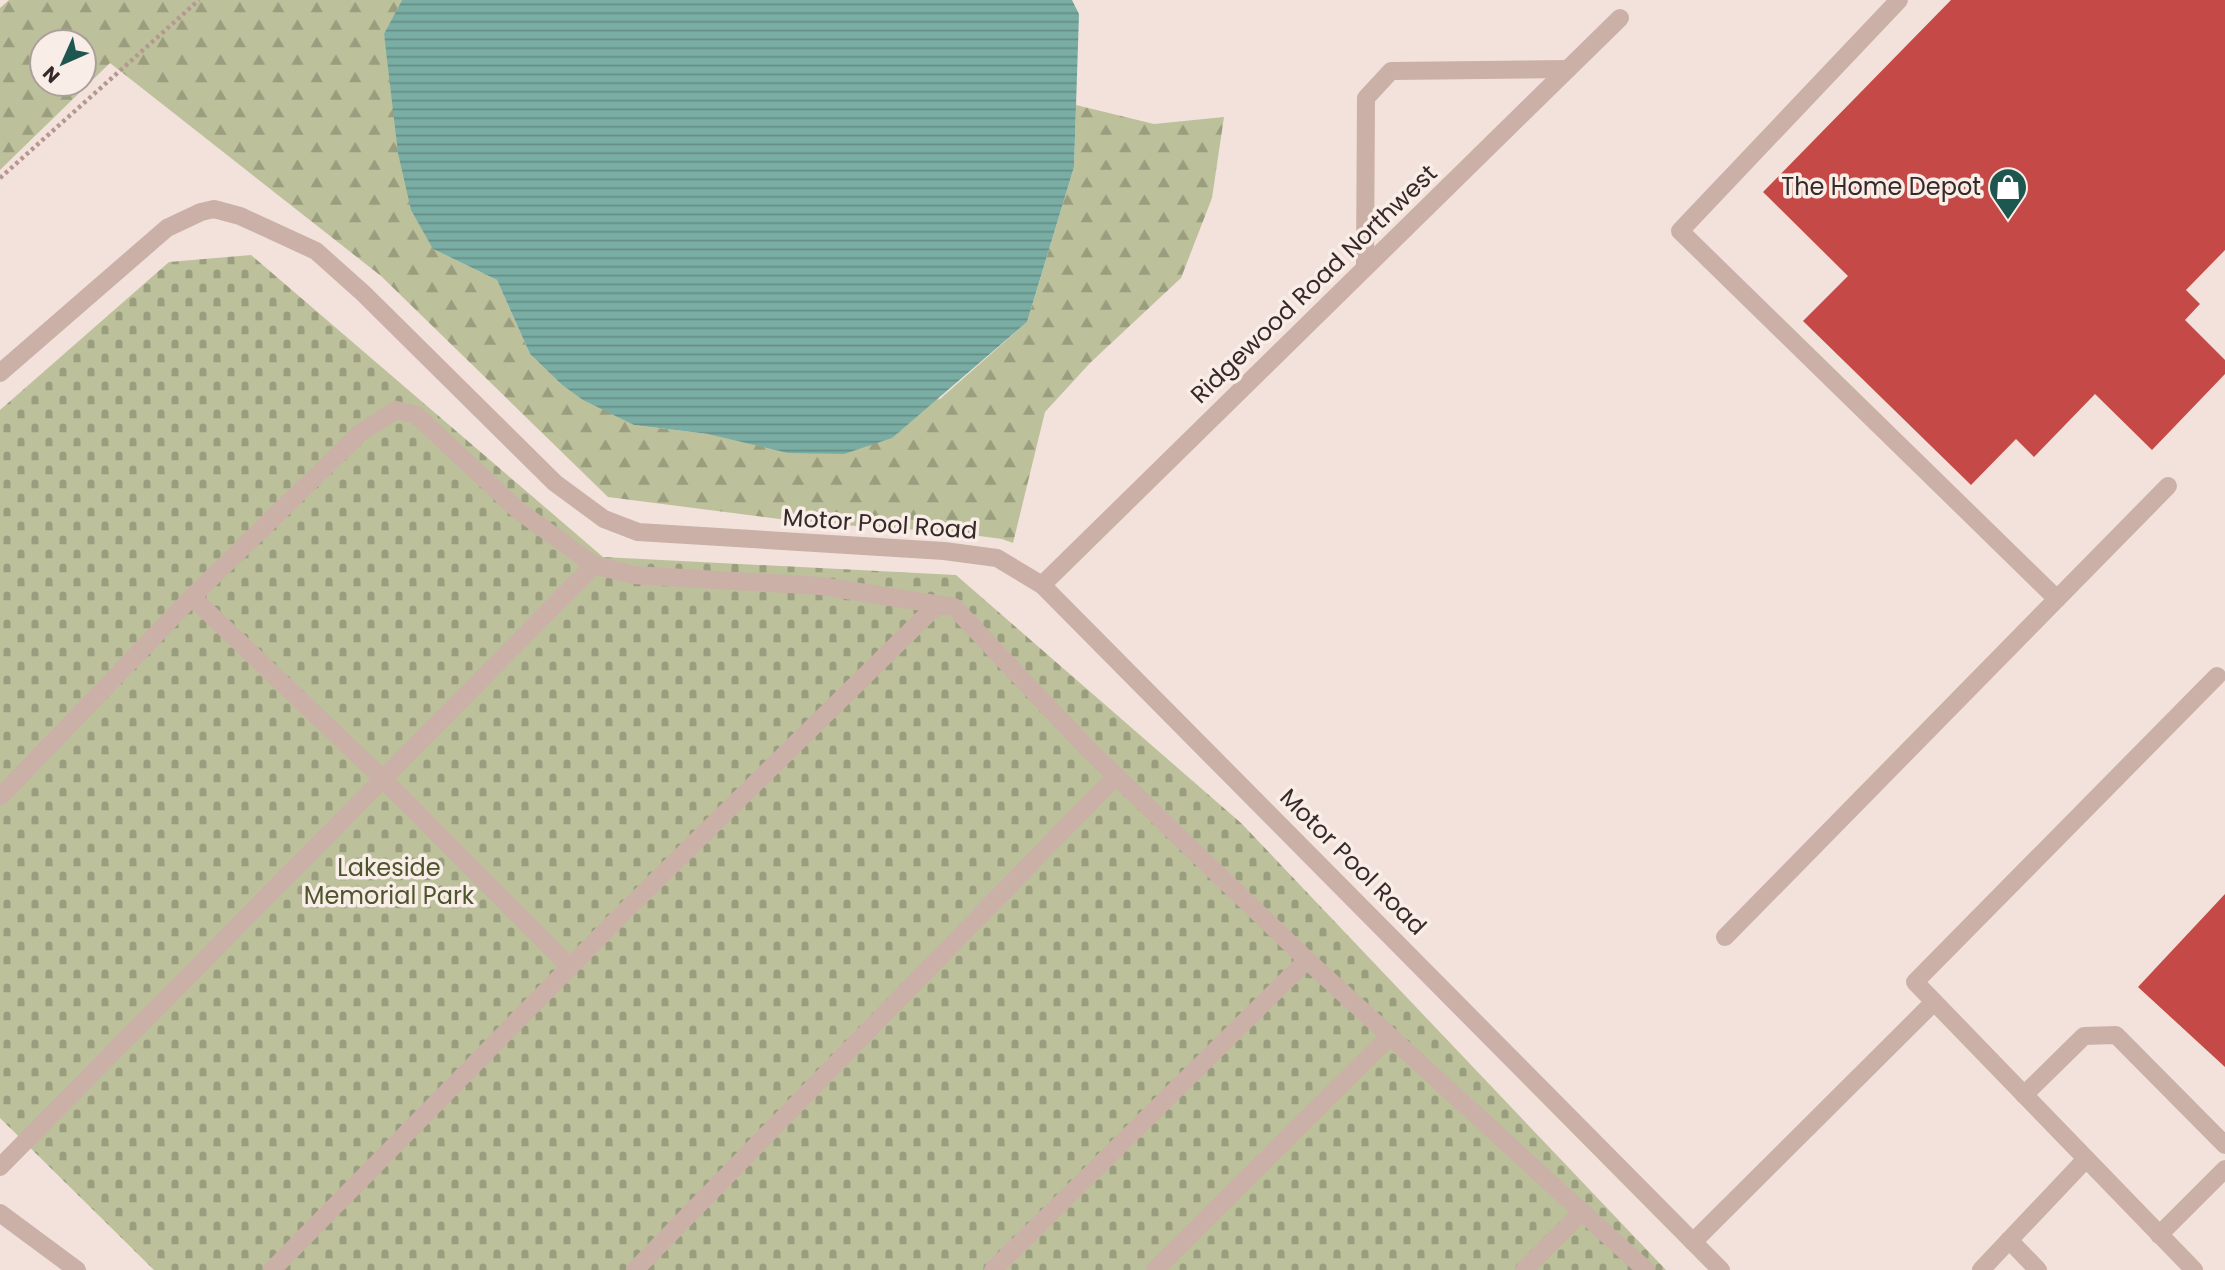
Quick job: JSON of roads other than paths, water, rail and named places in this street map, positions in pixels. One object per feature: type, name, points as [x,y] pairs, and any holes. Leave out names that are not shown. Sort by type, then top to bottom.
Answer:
[{"type":"street","points":[[1899,0],[1679,231],[2057,598]]},
{"type":"street","name":"Ridgewood Road Northwest","points":[[1042,585],[1620,18]]},
{"type":"street","points":[[1365,268],[1366,98],[1391,71],[1568,69]]},
{"type":"street","name":"Motor Pool Road","points":[[0,373],[167,228],[214,209],[240,216],[316,251],[363,293],[555,483],[604,519],[638,532],[944,551],[997,558],[1042,585],[1721,1270]]},
{"type":"street","points":[[0,797],[192,597],[360,433],[396,410],[416,415],[519,511],[594,565],[633,575],[821,586],[954,607],[1116,776],[1307,960],[1646,1270]]},
{"type":"street","points":[[1725,937],[2168,486]]},
{"type":"street","points":[[0,1167],[594,565]]},
{"type":"street","points":[[192,597],[383,779],[570,967]]},
{"type":"street","points":[[272,1270],[570,967],[937,605]]},
{"type":"street","points":[[2194,1270],[1915,982],[2217,676]]},
{"type":"street","points":[[635,1270],[1116,776]]},
{"type":"street","points":[[993,1270],[1307,960]]},
{"type":"street","points":[[1693,1242],[1934,1002]]},
{"type":"street","points":[[2024,1095],[2084,1036],[2116,1035],[2225,1145]]},
{"type":"street","points":[[1155,1270],[1390,1036]]},
{"type":"street","points":[[1981,1270],[2086,1159]]},
{"type":"street","points":[[2159,1235],[2225,1169]]},
{"type":"street","points":[[0,1213],[77,1270]]},
{"type":"street","points":[[1524,1270],[1581,1213]]},
{"type":"street","points":[[2009,1240],[2038,1270]]},
{"type":"water","points":[[402,0],[1072,0],[1079,14],[1074,167],[1027,322],[892,438],[844,454],[788,453],[708,434],[634,425],[583,400],[561,384],[530,354],[497,280],[433,249],[411,210],[398,153],[384,34]]},
{"type":"place","name":"The Home Depot","points":[[2008,221]]},
{"type":"park label","name":"Lakeside Memorial Park","points":[[389,882]]}]
